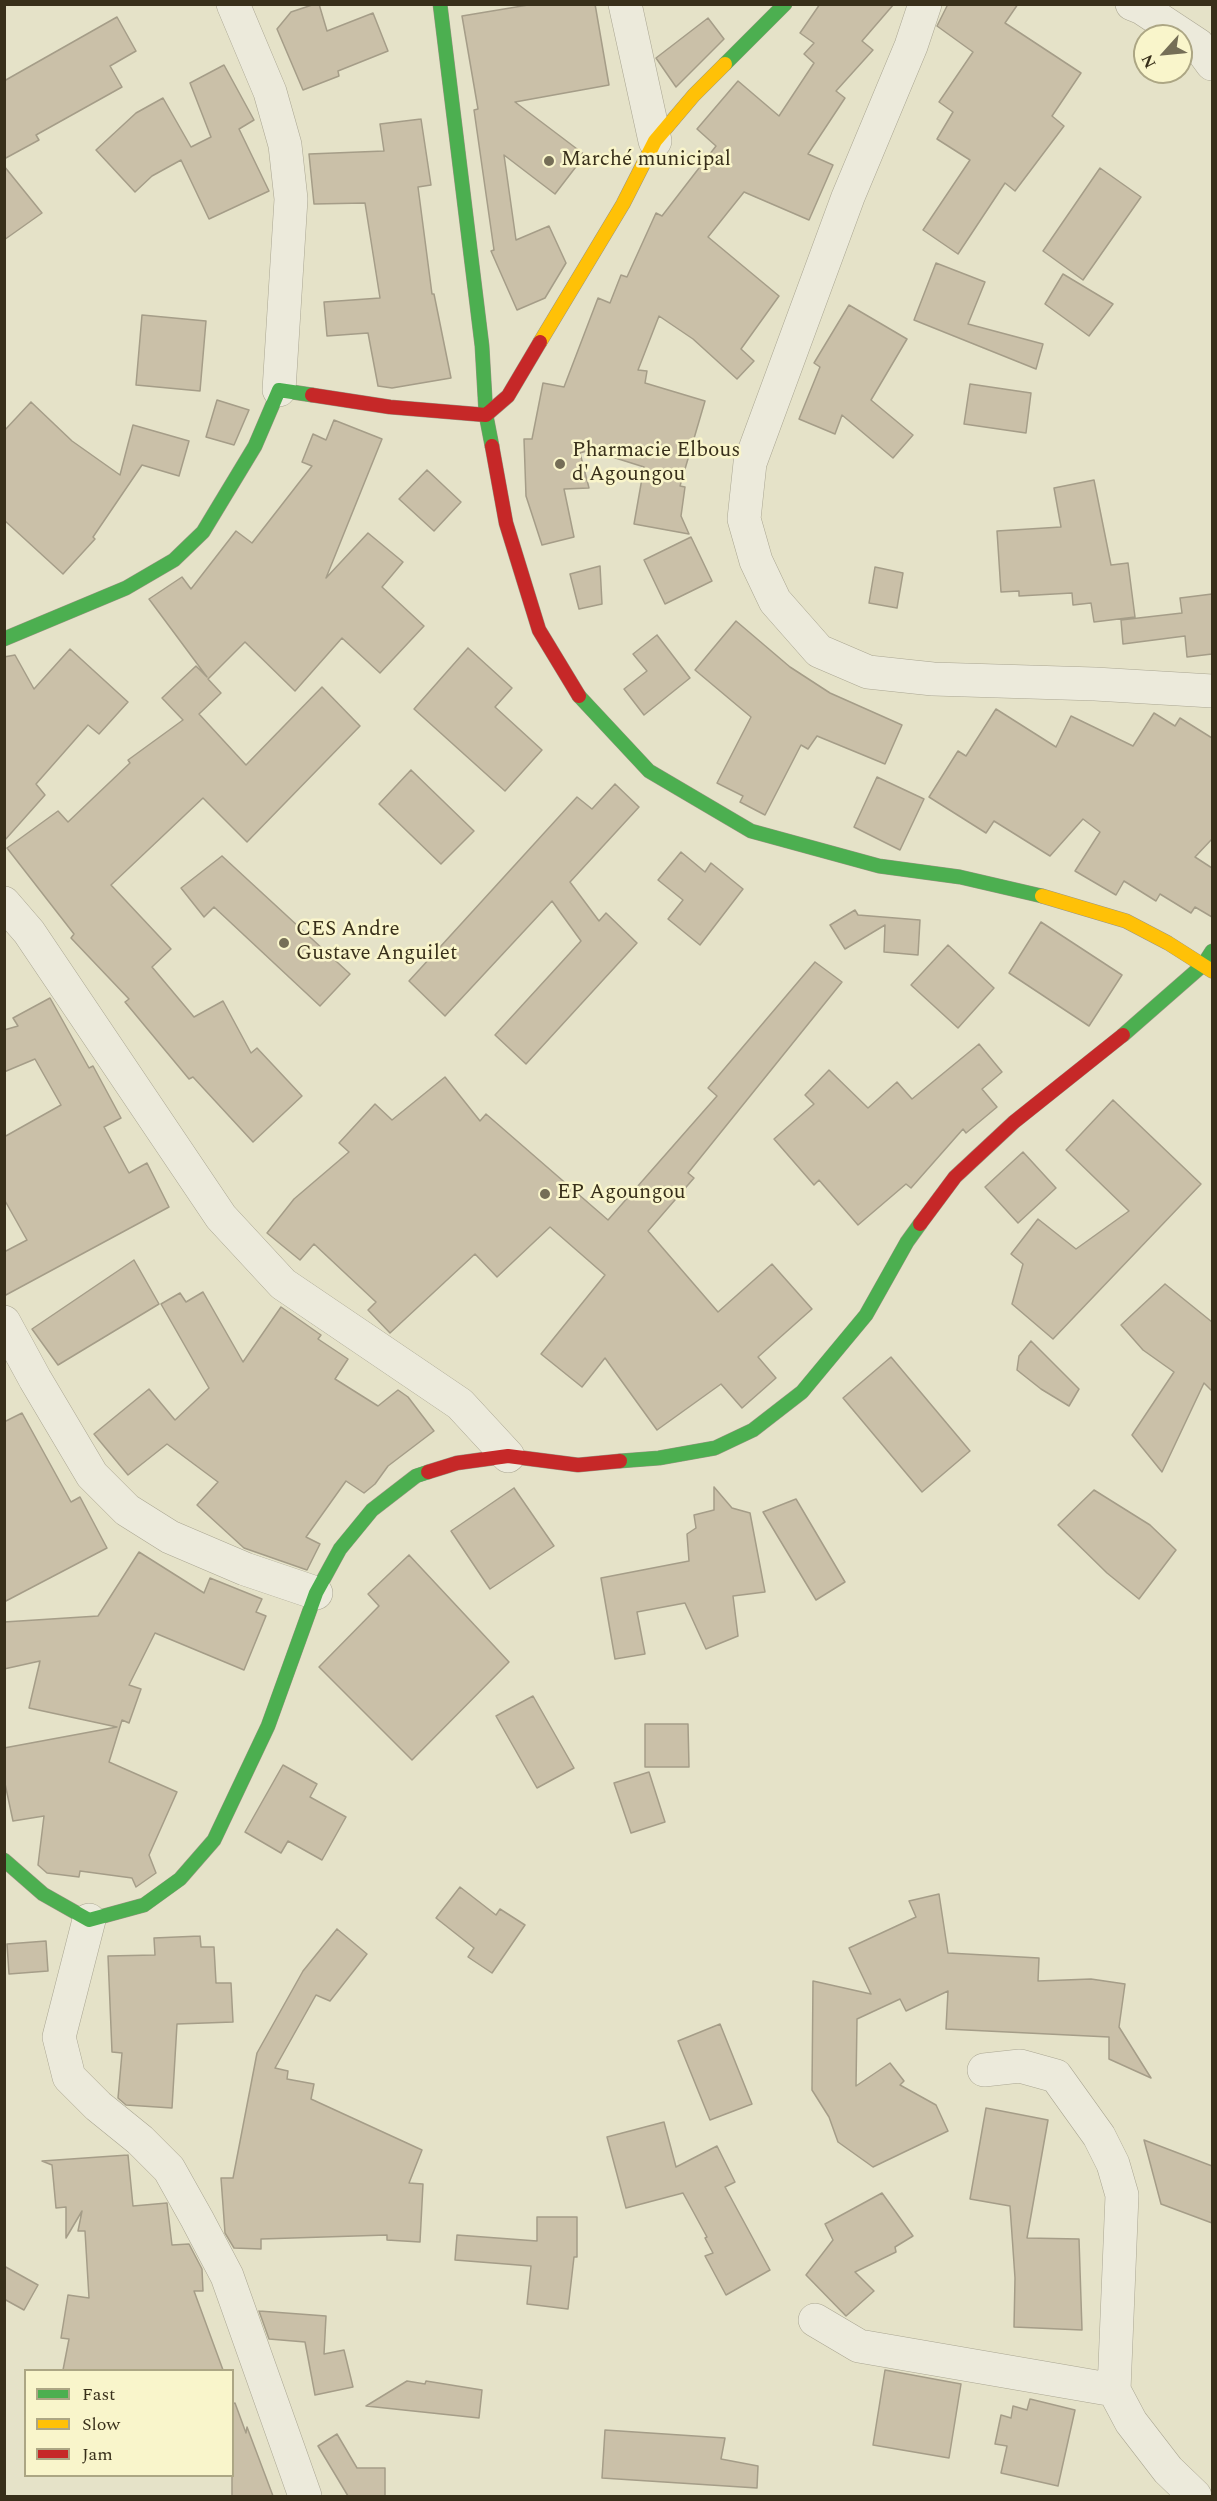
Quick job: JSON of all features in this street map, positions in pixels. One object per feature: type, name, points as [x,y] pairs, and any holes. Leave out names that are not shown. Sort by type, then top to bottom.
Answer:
[{"type":"street","points":[[4,639],[126,588],[174,560],[203,532],[255,446],[279,390],[291,200],[285,145],[270,92],[232,4]]},
{"type":"street","points":[[440,4],[482,346],[486,415],[506,523],[539,630],[581,699],[649,771],[751,831],[879,866],[960,877],[1052,898],[1126,921],[1208,968]]},
{"type":"street","points":[[625,4],[655,141]]},
{"type":"street","points":[[279,390],[390,407],[486,415],[507,396],[623,204],[655,141],[694,95],[785,4]]},
{"type":"street","points":[[925,4],[911,46],[848,197],[750,463],[744,519],[756,561],[775,601],[819,651],[868,672],[933,680],[1095,684],[1212,691]]},
{"type":"street","points":[[1132,4],[1142,8],[1198,45],[1212,64]]},
{"type":"street","points":[[4,903],[29,932],[220,1217],[283,1284],[460,1404],[508,1456]]},
{"type":"street","points":[[4,1860],[43,1894],[89,1920],[144,1905],[180,1879],[214,1840],[268,1726],[316,1593],[340,1549],[372,1510],[416,1476],[457,1462],[508,1456],[578,1465],[659,1458],[715,1448],[753,1430],[802,1392],[866,1315],[907,1242],[955,1177],[1014,1122],[1208,968],[1212,951]]},
{"type":"street","points":[[4,1322],[92,1475],[127,1510],[170,1537],[245,1569],[316,1593]]},
{"type":"street","points":[[89,1920],[59,2037],[69,2077],[169,2169],[227,2276],[305,2496]]},
{"type":"street","points":[[984,2070],[1020,2066],[1056,2076],[1099,2136],[1113,2164],[1122,2195],[1114,2390],[1131,2422],[1168,2470],[1195,2496]]},
{"type":"street","points":[[815,2320],[859,2346],[1114,2390]]},
{"type":"building","points":[[319,4],[327,31],[373,13],[388,51],[338,71],[339,76],[303,90],[277,29],[291,12]]},
{"type":"building","points":[[534,4],[595,4],[609,85],[515,102],[585,155],[555,194],[504,155],[516,240],[549,226],[566,263],[545,298],[517,310],[491,251],[494,250],[474,110],[478,109],[462,16]]},
{"type":"building","points":[[820,4],[894,4],[862,41],[873,50],[836,91],[845,98],[808,154],[833,165],[809,220],[744,192],[708,237],[779,296],[741,349],[754,361],[737,379],[693,339],[659,316],[638,370],[647,371],[645,383],[705,401],[680,486],[685,487],[681,516],[689,534],[634,524],[644,467],[590,450],[580,453],[589,488],[564,489],[574,537],[542,545],[526,496],[524,439],[532,439],[543,383],[564,387],[598,298],[610,303],[621,275],[627,277],[656,213],[662,216],[716,146],[697,129],[738,81],[779,116],[814,63],[804,54],[814,43],[800,33]]},
{"type":"building","points":[[948,4],[1018,4],[1005,23],[1081,73],[1052,116],[1064,126],[1015,191],[1005,183],[958,254],[923,230],[970,160],[937,139],[953,112],[939,102],[973,52],[937,26]]},
{"type":"building","points":[[117,17],[136,51],[110,66],[122,87],[36,135],[39,140],[4,159],[4,81]]},
{"type":"building","points":[[708,18],[724,39],[676,87],[656,58]]},
{"type":"building","points":[[224,65],[254,120],[239,129],[269,191],[209,219],[181,160],[152,176],[135,192],[96,150],[136,113],[163,98],[191,147],[211,137],[190,83]]},
{"type":"building","points":[[421,119],[431,185],[418,187],[432,294],[434,294],[451,378],[392,388],[378,386],[368,333],[327,336],[324,302],[380,298],[365,203],[314,204],[309,154],[384,151],[380,124]]},
{"type":"building","points":[[4,166],[42,213],[4,240]]},
{"type":"building","points":[[1100,168],[1141,197],[1083,280],[1043,251]]},
{"type":"building","points":[[936,263],[985,282],[968,324],[1043,344],[1036,369],[914,320]]},
{"type":"building","points":[[1063,274],[1113,304],[1089,336],[1045,304]]},
{"type":"building","points":[[849,305],[907,339],[871,400],[913,435],[893,458],[842,415],[835,434],[799,419],[820,367],[814,363]]},
{"type":"building","points":[[142,315],[206,321],[200,391],[136,385]]},
{"type":"building","points":[[970,384],[1031,393],[1026,433],[964,424]]},
{"type":"building","points":[[217,400],[249,410],[234,445],[206,437]]},
{"type":"building","points":[[31,402],[72,441],[120,475],[133,425],[189,441],[179,476],[142,465],[93,537],[95,539],[63,574],[4,520],[4,431]]},
{"type":"building","points":[[334,420],[382,439],[326,578],[368,533],[403,562],[382,587],[424,626],[380,673],[342,638],[295,691],[245,642],[208,679],[221,693],[199,714],[246,765],[322,687],[360,726],[247,842],[203,798],[111,885],[171,949],[152,967],[194,1017],[223,1001],[251,1053],[257,1048],[302,1096],[253,1142],[193,1077],[189,1079],[125,1002],[129,999],[71,938],[74,934],[7,848],[58,811],[68,822],[130,763],[128,760],[183,720],[162,698],[196,666],[207,677],[149,599],[182,577],[191,589],[236,531],[252,543],[312,466],[302,462],[313,434],[326,440]]},
{"type":"building","points":[[427,470],[461,502],[434,531],[399,499]]},
{"type":"building","points":[[1094,480],[1111,565],[1128,563],[1135,617],[1094,622],[1091,603],[1073,605],[1072,593],[1019,596],[1019,591],[1001,592],[997,531],[1061,527],[1054,488]]},
{"type":"building","points":[[691,537],[712,581],[665,604],[644,560]]},
{"type":"building","points":[[600,566],[602,604],[579,609],[570,574]]},
{"type":"building","points":[[875,567],[903,573],[897,608],[869,603]]},
{"type":"building","points":[[1212,594],[1212,654],[1187,657],[1185,636],[1123,644],[1121,620],[1182,613],[1180,598]]},
{"type":"building","points":[[736,621],[790,667],[830,693],[902,725],[885,764],[817,736],[808,749],[801,745],[765,815],[740,802],[743,796],[717,783],[751,717],[695,670]]},
{"type":"building","points":[[657,635],[690,678],[644,715],[624,689],[647,671],[633,654]]},
{"type":"building","points":[[468,648],[512,688],[495,707],[542,750],[505,791],[414,709]]},
{"type":"building","points":[[70,649],[128,702],[99,734],[88,725],[36,784],[45,795],[4,841],[4,657],[15,655],[34,689]]},
{"type":"building","points":[[996,709],[1056,747],[1071,716],[1133,746],[1154,713],[1175,726],[1180,718],[1212,738],[1212,839],[1195,857],[1212,868],[1212,917],[1195,907],[1191,913],[1160,894],[1156,901],[1124,881],[1116,895],[1075,871],[1100,832],[1083,819],[1050,856],[994,821],[986,833],[929,797],[958,751],[966,756]]},
{"type":"building","points":[[411,770],[474,831],[441,864],[379,804]]},
{"type":"building","points":[[877,777],[924,799],[900,850],[854,827]]},
{"type":"building","points":[[615,784],[639,807],[570,882],[599,921],[606,913],[637,943],[526,1064],[495,1035],[581,941],[552,901],[445,1016],[409,981],[577,797],[592,809]]},
{"type":"building","points":[[681,852],[705,872],[711,863],[743,889],[700,945],[668,919],[683,900],[658,880]]},
{"type":"building","name":"CES Andre Gustave Anguilet","points":[[222,856],[350,974],[320,1006],[214,907],[204,917],[181,888]]},
{"type":"building","points":[[855,910],[858,915],[920,920],[918,955],[884,952],[885,925],[845,949],[830,925]]},
{"type":"building","points":[[1041,922],[1122,975],[1089,1026],[1009,973]]},
{"type":"building","points":[[948,945],[994,988],[958,1028],[911,985]]},
{"type":"building","points":[[815,962],[842,982],[688,1173],[694,1178],[648,1231],[718,1312],[772,1264],[812,1309],[758,1357],[776,1378],[742,1408],[721,1384],[657,1430],[605,1358],[582,1387],[541,1354],[605,1275],[550,1227],[497,1277],[475,1254],[390,1333],[368,1310],[376,1302],[314,1244],[300,1260],[267,1233],[294,1199],[349,1152],[339,1143],[375,1104],[392,1120],[445,1077],[480,1121],[486,1114],[608,1220],[717,1096],[708,1088]]},
{"type":"building","points":[[50,998],[89,1068],[93,1066],[121,1118],[104,1127],[129,1173],[147,1163],[169,1207],[4,1296],[4,1252],[27,1240],[4,1199],[4,1137],[61,1105],[35,1059],[4,1072],[4,1030],[18,1026],[13,1018]]},
{"type":"building","points":[[979,1044],[1002,1072],[982,1089],[997,1107],[966,1133],[963,1129],[911,1188],[906,1184],[858,1225],[819,1180],[814,1185],[774,1139],[814,1104],[805,1095],[829,1070],[868,1108],[897,1082],[912,1099]]},
{"type":"building","points":[[1113,1100],[1201,1184],[1053,1339],[1012,1304],[1023,1264],[1011,1254],[1038,1219],[1076,1249],[1129,1211],[1066,1150]]},
{"type":"building","points":[[1023,1152],[1056,1188],[1018,1223],[985,1187]]},
{"type":"building","points":[[134,1260],[159,1304],[58,1365],[32,1329]]},
{"type":"building","points":[[1165,1284],[1212,1322],[1212,1391],[1204,1383],[1162,1472],[1132,1435],[1174,1372],[1143,1350],[1121,1325]]},
{"type":"building","points":[[203,1292],[243,1362],[281,1307],[321,1335],[318,1339],[348,1359],[335,1379],[378,1406],[398,1390],[408,1397],[434,1431],[388,1466],[375,1484],[364,1493],[346,1481],[306,1537],[320,1544],[307,1570],[244,1548],[197,1505],[218,1482],[167,1444],[128,1475],[94,1434],[149,1389],[175,1420],[209,1388],[161,1304],[180,1293],[186,1302]]},
{"type":"building","points":[[1031,1341],[1079,1389],[1069,1406],[1041,1389],[1017,1370],[1019,1356]]},
{"type":"building","points":[[891,1357],[970,1451],[922,1492],[843,1398]]},
{"type":"building","points":[[22,1413],[71,1502],[80,1497],[107,1548],[4,1602],[4,1422]]},
{"type":"building","points":[[714,1487],[732,1508],[750,1513],[765,1592],[733,1596],[738,1636],[706,1649],[685,1603],[637,1612],[645,1654],[615,1659],[601,1578],[689,1561],[687,1534],[696,1528],[694,1515],[714,1510]]},
{"type":"building","points":[[514,1488],[554,1546],[490,1589],[451,1531]]},
{"type":"building","points":[[1094,1490],[1150,1525],[1176,1550],[1139,1599],[1107,1573],[1058,1525]]},
{"type":"building","points":[[796,1499],[845,1582],[816,1600],[763,1512]]},
{"type":"building","points":[[139,1552],[204,1593],[210,1578],[262,1599],[256,1612],[266,1616],[244,1670],[155,1633],[129,1685],[141,1689],[129,1723],[122,1720],[109,1762],[177,1792],[149,1855],[156,1873],[136,1887],[132,1878],[80,1871],[79,1877],[47,1873],[38,1865],[44,1816],[13,1821],[4,1779],[4,1748],[117,1727],[29,1708],[40,1661],[4,1669],[4,1622],[98,1616]]},
{"type":"building","points":[[409,1555],[509,1662],[412,1760],[319,1667],[379,1606],[368,1594]]},
{"type":"building","points":[[533,1696],[574,1768],[537,1788],[496,1716]]},
{"type":"building","points":[[645,1724],[688,1724],[689,1767],[645,1767]]},
{"type":"building","points":[[283,1765],[317,1784],[310,1797],[346,1817],[322,1860],[288,1841],[281,1853],[245,1832]]},
{"type":"building","points":[[649,1772],[665,1822],[631,1833],[614,1783]]},
{"type":"building","points":[[460,1887],[496,1915],[500,1909],[525,1925],[492,1973],[468,1957],[474,1948],[436,1918]]},
{"type":"building","points":[[939,1894],[948,1953],[1039,1958],[1038,1981],[1091,1979],[1125,1984],[1119,2027],[1151,2078],[1109,2059],[1109,2037],[946,2029],[948,1991],[906,2011],[900,1999],[857,2019],[856,2086],[890,2063],[904,2081],[900,2085],[936,2105],[948,2131],[873,2167],[838,2142],[829,2117],[812,2090],[813,1981],[871,1994],[849,1948],[916,1917],[909,1901]]},
{"type":"building","points":[[337,1929],[367,1954],[330,2001],[316,1995],[275,2068],[288,2071],[287,2079],[314,2084],[311,2099],[422,2150],[409,2183],[423,2184],[420,2242],[387,2240],[387,2235],[261,2239],[261,2249],[234,2248],[225,2233],[221,2178],[233,2178],[257,2053],[303,1971]]},
{"type":"building","points":[[200,1936],[201,1947],[214,1947],[216,1983],[231,1983],[233,2022],[177,2024],[172,2108],[126,2105],[118,2098],[122,2053],[112,2052],[108,1956],[155,1955],[154,1938]]},
{"type":"building","points":[[46,1941],[48,1971],[9,1974],[7,1944]]},
{"type":"building","points":[[720,2024],[752,2104],[710,2120],[678,2041]]},
{"type":"building","points":[[986,2108],[1048,2120],[1027,2238],[1079,2239],[1082,2330],[1014,2327],[1015,2278],[1010,2206],[970,2199]]},
{"type":"building","points":[[664,2122],[676,2167],[717,2146],[735,2182],[725,2187],[770,2270],[726,2295],[705,2256],[713,2253],[705,2238],[707,2237],[683,2193],[626,2208],[607,2137]]},
{"type":"building","points":[[1144,2140],[1212,2166],[1212,2223],[1161,2204]]},
{"type":"building","points":[[128,2155],[133,2206],[167,2203],[172,2245],[189,2244],[202,2269],[203,2291],[194,2291],[223,2369],[63,2369],[69,2339],[61,2338],[68,2295],[89,2298],[85,2231],[78,2231],[82,2211],[66,2238],[66,2207],[56,2208],[52,2165],[42,2161]]},
{"type":"building","points":[[882,2193],[913,2236],[895,2247],[896,2252],[855,2272],[874,2291],[846,2316],[806,2275],[833,2240],[825,2224]]},
{"type":"building","points":[[537,2217],[577,2217],[577,2257],[574,2257],[568,2309],[527,2304],[531,2266],[455,2260],[457,2235],[537,2241]]},
{"type":"building","points":[[4,2266],[38,2285],[24,2310],[4,2299]]},
{"type":"building","points":[[259,2311],[326,2316],[324,2354],[344,2350],[353,2387],[315,2395],[305,2342],[269,2339]]},
{"type":"building","points":[[885,2370],[961,2384],[949,2458],[873,2445]]},
{"type":"building","points":[[407,2381],[425,2384],[426,2381],[482,2390],[479,2418],[366,2406]]},
{"type":"building","points":[[1030,2399],[1075,2410],[1058,2486],[1001,2473],[1007,2446],[995,2444],[1001,2415],[1011,2418],[1013,2406],[1027,2410]]},
{"type":"building","points":[[234,2403],[246,2433],[247,2427],[273,2496],[232,2496]]},
{"type":"building","points":[[605,2430],[725,2438],[721,2459],[758,2466],[757,2488],[602,2478]]},
{"type":"building","points":[[337,2434],[357,2468],[385,2468],[385,2496],[348,2496],[318,2446]]},
{"type":"traffic: fast","points":[[440,4],[482,346],[486,415],[492,446]]},
{"type":"traffic: fast","points":[[725,64],[785,4]]},
{"type":"traffic: fast","points":[[4,639],[126,588],[174,560],[203,532],[255,446],[279,390],[312,395]]},
{"type":"traffic: fast","points":[[579,696],[649,771],[751,831],[879,866],[960,877],[1042,896]]},
{"type":"traffic: fast","points":[[1123,1035],[1203,965],[1212,951]]},
{"type":"traffic: fast","points":[[620,1461],[659,1458],[715,1448],[753,1430],[802,1392],[866,1315],[907,1242],[920,1224]]},
{"type":"traffic: fast","points":[[4,1860],[43,1894],[89,1920],[144,1905],[180,1879],[214,1840],[268,1726],[316,1593],[340,1549],[372,1510],[416,1476],[428,1472]]},
{"type":"traffic: slow","points":[[540,342],[623,204],[655,141],[694,95],[725,64]]},
{"type":"traffic: slow","points":[[1042,896],[1126,921],[1168,943],[1212,971]]},
{"type":"traffic: jam","points":[[312,395],[390,407],[486,415],[508,396],[540,342]]},
{"type":"traffic: jam","points":[[492,446],[506,523],[539,630],[579,696]]},
{"type":"traffic: jam","points":[[920,1224],[955,1177],[1014,1122],[1123,1035]]},
{"type":"traffic: jam","points":[[428,1472],[457,1463],[508,1456],[578,1465],[620,1461]]},
{"type":"place","name":"Marché municipal","points":[[549,161]]},
{"type":"place","name":"Pharmacie Elbous d'Agoungou","points":[[560,464]]},
{"type":"place","name":"CES Andre Gustave Anguilet","points":[[284,943]]},
{"type":"place","name":"EP Agoungou","points":[[545,1194]]}]
